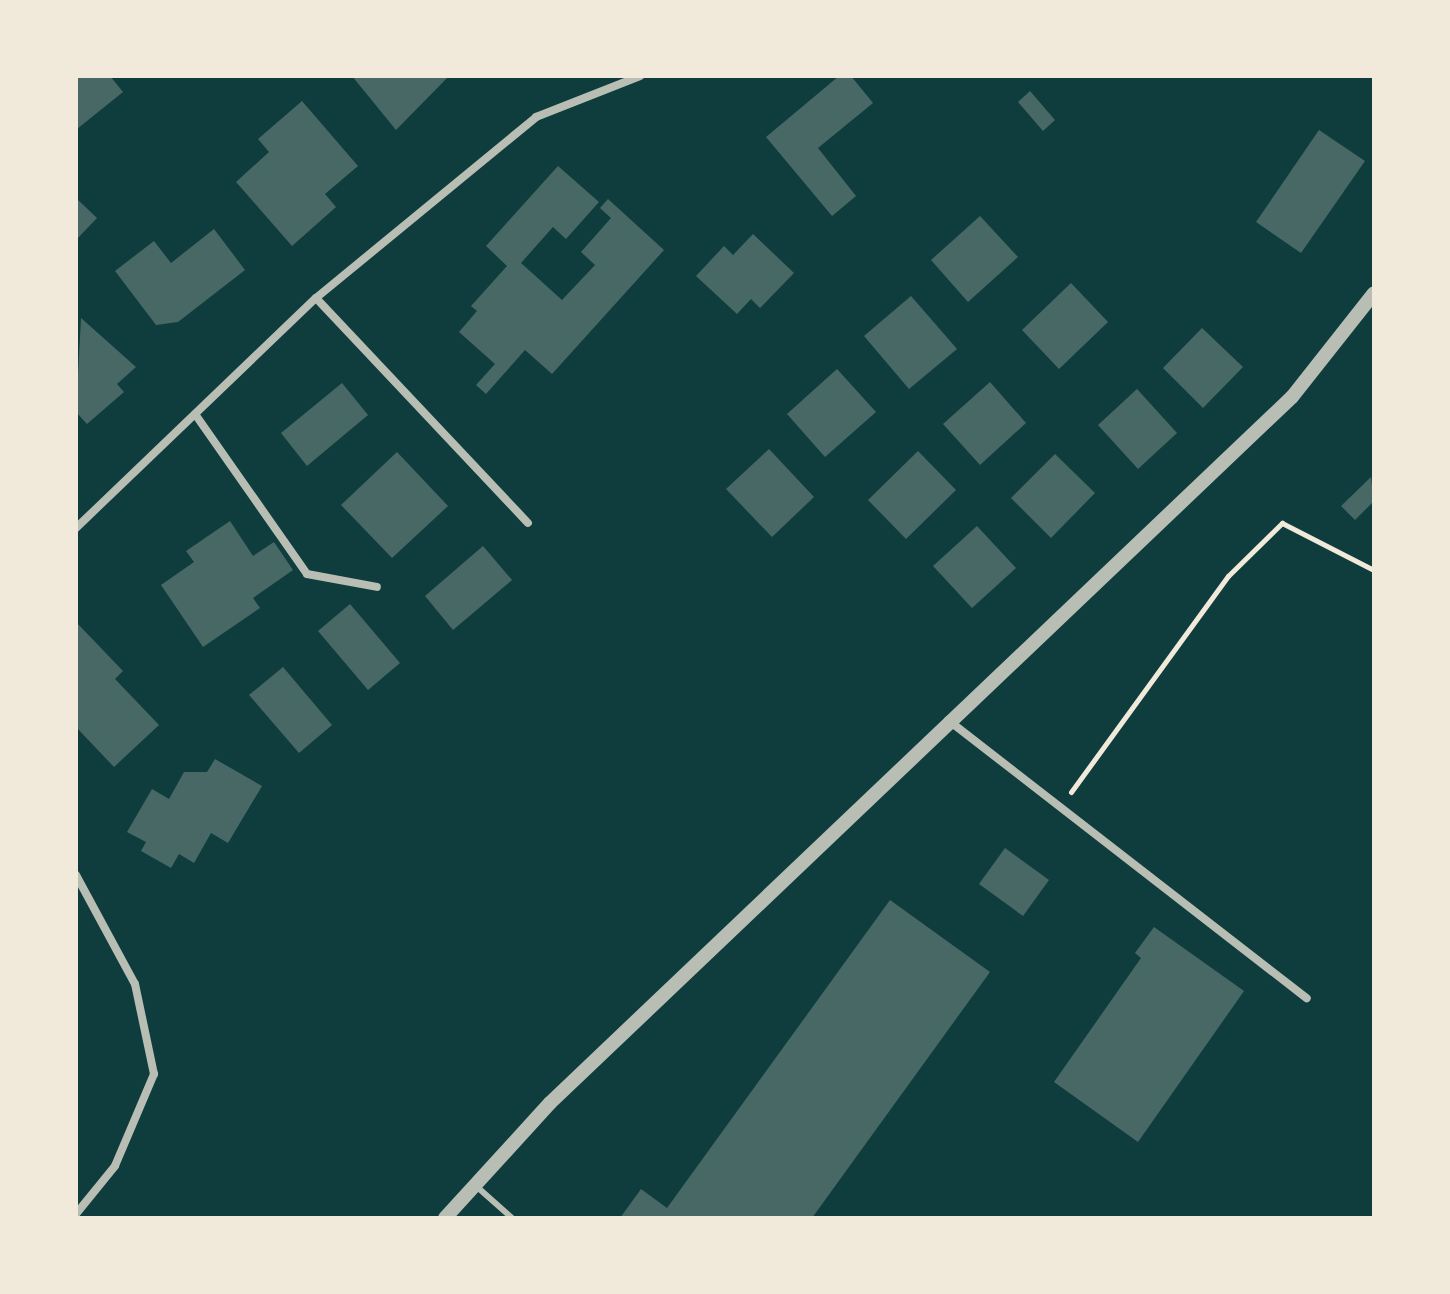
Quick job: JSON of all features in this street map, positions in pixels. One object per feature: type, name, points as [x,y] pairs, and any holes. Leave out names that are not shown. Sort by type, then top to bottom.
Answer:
[{"type":"street","points":[[76,528],[316,298],[536,117],[640,76]]},
{"type":"street","points":[[445,1218],[947,720],[1292,397],[1374,293]]},
{"type":"street","points":[[316,298],[528,523]]},
{"type":"street","points":[[195,414],[307,574],[377,587]]},
{"type":"street","points":[[947,720],[1307,998]]},
{"type":"street","points":[[76,875],[135,984],[154,1074],[115,1166],[76,1214]]},
{"type":"lane","points":[[475,1185],[512,1218]]},
{"type":"path","points":[[1060,808],[1228,576],[1282,523],[1374,570]]},
{"type":"building","points":[[76,76],[110,76],[123,92],[77,129]]},
{"type":"building","points":[[352,76],[449,76],[396,130]]},
{"type":"building","points":[[839,76],[851,76],[873,103],[818,148],[856,196],[832,216],[766,137]]},
{"type":"building","points":[[1030,91],[1055,120],[1043,131],[1018,102]]},
{"type":"building","points":[[302,101],[358,166],[325,194],[336,207],[292,246],[236,182],[269,152],[258,139]]},
{"type":"building","points":[[1319,130],[1365,161],[1301,253],[1256,222]]},
{"type":"building","points":[[558,166],[599,202],[566,239],[553,227],[521,263],[562,300],[595,265],[581,252],[611,218],[600,208],[608,199],[664,250],[552,374],[525,350],[486,394],[476,385],[495,364],[459,332],[477,311],[471,306],[507,266],[486,246]]},
{"type":"building","points":[[76,198],[97,218],[76,240]]},
{"type":"building","points":[[980,216],[1018,257],[968,302],[931,260]]},
{"type":"building","points":[[214,229],[245,270],[178,322],[156,325],[115,271],[154,241],[171,263]]},
{"type":"building","points":[[753,234],[794,273],[760,308],[751,299],[737,314],[696,276],[724,246],[733,255]]},
{"type":"building","points":[[1071,283],[1108,322],[1059,369],[1022,330]]},
{"type":"building","points":[[911,296],[957,349],[909,389],[864,336]]},
{"type":"building","points":[[81,318],[136,367],[117,384],[124,392],[87,424],[76,412]]},
{"type":"building","points":[[1202,328],[1243,367],[1203,408],[1163,368]]},
{"type":"building","points":[[837,369],[876,412],[825,457],[787,414]]},
{"type":"building","points":[[990,382],[1026,423],[980,465],[943,424]]},
{"type":"building","points":[[342,383],[368,415],[307,466],[281,433]]},
{"type":"building","points":[[1137,389],[1177,433],[1138,469],[1098,425]]},
{"type":"building","points":[[769,449],[814,497],[772,537],[726,489]]},
{"type":"building","points":[[918,451],[956,490],[906,539],[868,500]]},
{"type":"building","points":[[397,452],[448,506],[392,558],[341,505]]},
{"type":"building","points":[[1055,454],[1095,493],[1051,538],[1011,498]]},
{"type":"building","points":[[1371,477],[1374,501],[1355,520],[1341,506]]},
{"type":"building","points":[[230,521],[253,556],[274,542],[293,570],[253,598],[260,608],[203,647],[161,585],[194,562],[186,551]]},
{"type":"building","points":[[977,526],[1016,568],[972,608],[933,566]]},
{"type":"building","points":[[483,546],[512,580],[453,630],[425,596]]},
{"type":"building","points":[[350,604],[400,663],[368,690],[318,631]]},
{"type":"building","points":[[76,622],[123,671],[115,679],[159,725],[114,767],[76,727]]},
{"type":"building","points":[[283,667],[332,725],[299,753],[249,695]]},
{"type":"building","points":[[215,759],[262,786],[228,843],[211,833],[194,863],[179,854],[171,868],[141,851],[146,842],[127,832],[152,789],[169,799],[184,772],[207,772]]},
{"type":"building","points":[[1005,848],[1049,880],[1023,916],[979,884]]},
{"type":"building","points":[[890,900],[990,972],[812,1218],[620,1218],[641,1189],[667,1208]]},
{"type":"building","points":[[1154,927],[1244,991],[1138,1142],[1054,1082],[1141,958],[1135,953]]}]
